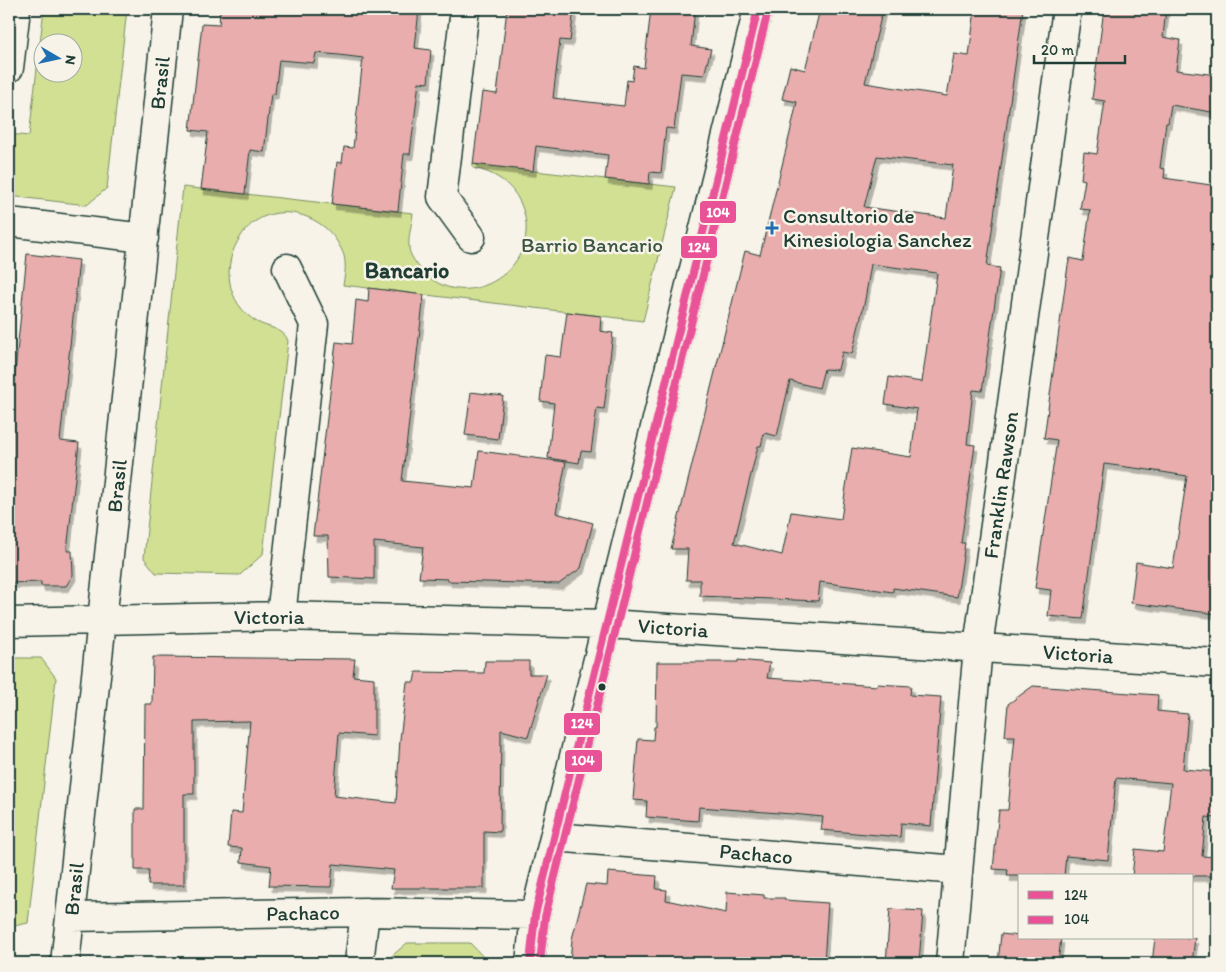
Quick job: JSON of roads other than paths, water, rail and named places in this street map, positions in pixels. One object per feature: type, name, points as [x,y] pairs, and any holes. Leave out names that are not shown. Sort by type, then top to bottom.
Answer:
[{"type":"street","points":[[9,68],[16,9]]},
{"type":"street","name":"Brasil","points":[[66,963],[168,9]]},
{"type":"street","points":[[465,9],[442,197],[471,237]]},
{"type":"street","points":[[530,963],[534,915],[758,9]]},
{"type":"street","name":"Franklin Rawson","points":[[950,963],[978,647],[1067,9]]},
{"type":"street","points":[[9,222],[144,238]]},
{"type":"street","points":[[281,616],[314,324],[287,268]]},
{"type":"street","name":"Victoria","points":[[9,622],[281,616],[607,624],[1217,663]]},
{"type":"street","name":"Pachaco","points":[[554,837],[958,870]]},
{"type":"street","points":[[360,963],[365,912]]},
{"type":"street","name":"Pachaco","points":[[70,917],[365,912],[534,915]]},
{"type":"place","name":"Consultorio de Kinesiologia Sanchez","points":[[772,228]]},
{"type":"district","name":"Bancario","points":[[407,270]]},
{"type":"park label","name":"Barrio Bancario","points":[[592,245]]}]
